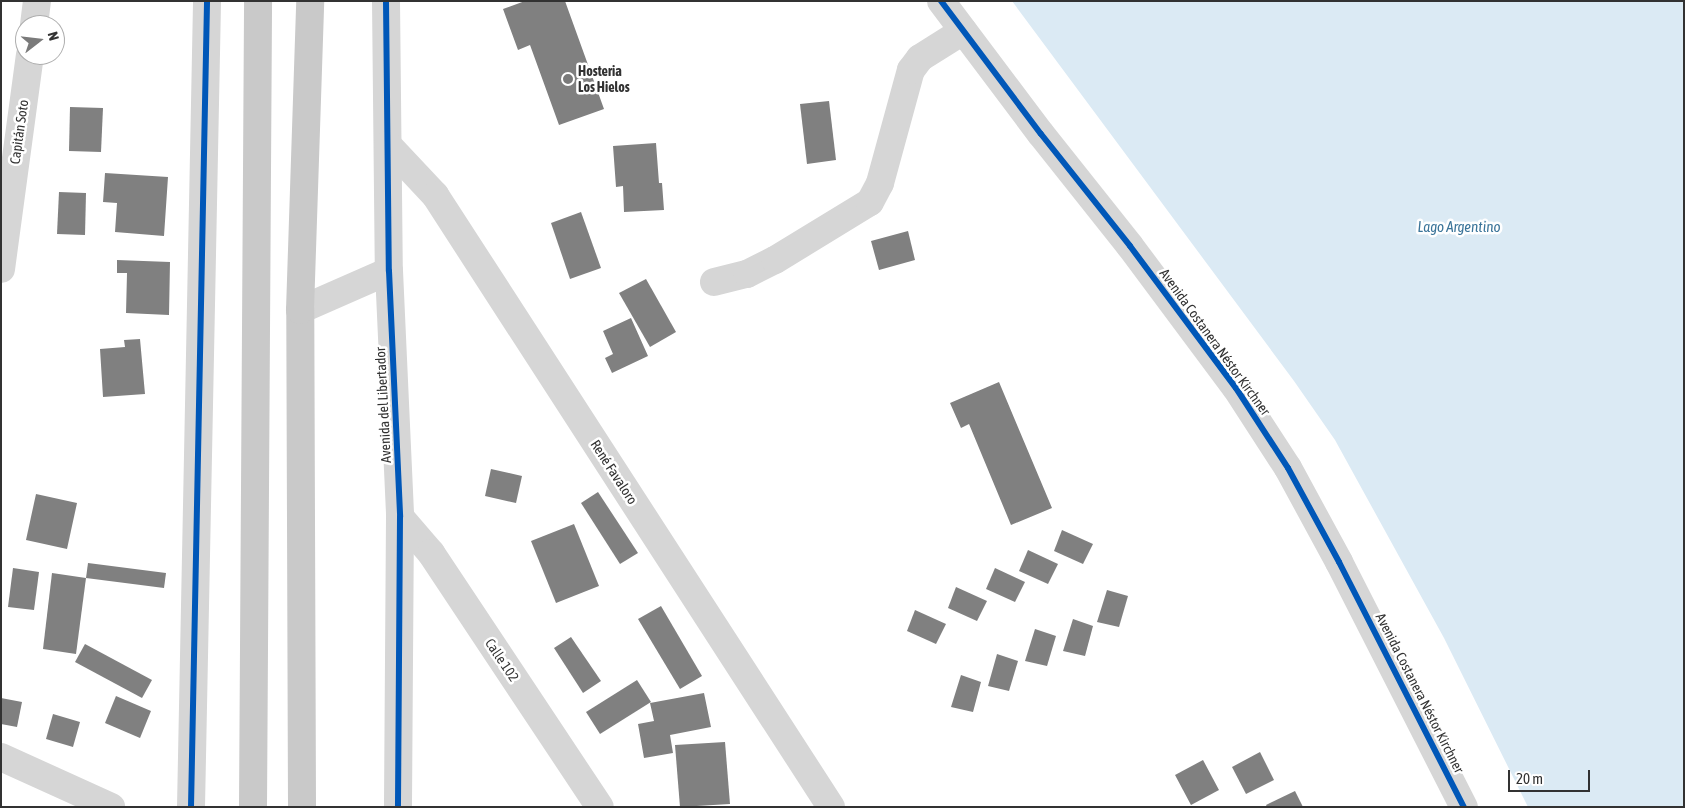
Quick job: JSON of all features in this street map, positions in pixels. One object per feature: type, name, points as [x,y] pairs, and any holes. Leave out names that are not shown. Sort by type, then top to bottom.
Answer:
[{"type":"main road","points":[[253,807],[258,1]]},
{"type":"main road","points":[[302,807],[300,310],[310,1]]},
{"type":"street","points":[[35,15],[37,1]]},
{"type":"street","points":[[191,807],[207,1]]},
{"type":"street","name":"Avenida del Libertador","points":[[386,1],[390,271],[400,517],[398,807]]},
{"type":"street","name":"Avenida Costanera Néstor Kirchner","points":[[942,1],[1041,134],[1136,254],[1252,412],[1288,468],[1464,807]]},
{"type":"street","points":[[714,282],[747,274],[775,260],[870,202],[880,183],[912,70],[920,58],[963,31]]},
{"type":"street","name":"Capitán Soto","points":[[1,268],[29,65]]},
{"type":"street","name":"René Favaloro","points":[[388,145],[435,195],[831,807]]},
{"type":"street","points":[[300,310],[390,271]]},
{"type":"street","name":"Calle 102","points":[[400,517],[431,553],[600,807]]},
{"type":"street","points":[[1,756],[111,807]]},
{"type":"water","name":"Lago Argentino","points":[[1012,1],[1684,1],[1684,807],[1528,807],[1444,638],[1335,440],[1294,381]]},
{"type":"building","name":"Hosteria Los Hielos","points":[[525,1],[565,1],[604,109],[559,125],[530,45],[518,50],[503,9]]},
{"type":"building","points":[[829,101],[836,160],[807,164],[800,104]]},
{"type":"building","points":[[70,107],[103,108],[101,152],[69,151]]},
{"type":"building","points":[[656,143],[659,183],[662,183],[664,210],[624,212],[623,186],[616,187],[613,146]]},
{"type":"building","points":[[105,173],[168,177],[164,236],[115,232],[117,203],[103,202]]},
{"type":"building","points":[[59,192],[86,193],[85,235],[57,234]]},
{"type":"building","points":[[581,212],[601,268],[570,279],[551,223]]},
{"type":"building","points":[[908,231],[915,260],[879,270],[871,241]]},
{"type":"building","points":[[117,260],[170,262],[169,315],[126,313],[127,273],[117,273]]},
{"type":"building","points":[[646,279],[676,332],[650,347],[619,293]]},
{"type":"building","points":[[631,318],[648,356],[612,373],[605,358],[613,354],[603,331]]},
{"type":"building","points":[[140,339],[145,394],[103,397],[100,349],[125,347],[124,340]]},
{"type":"building","points":[[999,382],[1052,508],[1011,525],[969,424],[961,428],[950,403]]},
{"type":"building","points":[[491,469],[522,476],[516,503],[485,496]]},
{"type":"building","points":[[598,492],[638,553],[620,564],[581,503]]},
{"type":"building","points":[[36,494],[77,503],[67,549],[26,540]]},
{"type":"building","points":[[574,524],[599,586],[556,603],[531,541]]},
{"type":"building","points":[[1062,530],[1093,544],[1083,564],[1054,551]]},
{"type":"building","points":[[1028,550],[1058,564],[1048,584],[1019,571]]},
{"type":"building","points":[[88,563],[166,573],[164,588],[86,578]]},
{"type":"building","points":[[13,568],[39,572],[34,610],[8,607]]},
{"type":"building","points":[[995,568],[1025,582],[1015,602],[986,589]]},
{"type":"building","points":[[52,573],[86,578],[76,654],[43,649]]},
{"type":"building","points":[[956,587],[987,601],[977,621],[948,608]]},
{"type":"building","points":[[1107,590],[1128,596],[1119,627],[1097,622]]},
{"type":"building","points":[[661,606],[702,676],[680,689],[638,619]]},
{"type":"building","points":[[915,610],[946,624],[936,644],[907,631]]},
{"type":"building","points":[[1073,619],[1093,626],[1085,656],[1063,651]]},
{"type":"building","points":[[1035,629],[1056,636],[1047,666],[1025,661]]},
{"type":"building","points":[[571,637],[601,681],[583,693],[554,648]]},
{"type":"building","points":[[85,644],[152,680],[142,698],[75,662]]},
{"type":"building","points":[[997,654],[1018,661],[1009,691],[988,686]]},
{"type":"building","points":[[961,675],[981,682],[973,712],[951,707]]},
{"type":"building","points":[[637,680],[651,702],[600,734],[586,712]]},
{"type":"building","points":[[704,693],[711,727],[670,735],[673,753],[644,758],[638,724],[654,721],[650,703]]},
{"type":"building","points":[[116,696],[151,711],[140,738],[105,723]]},
{"type":"building","points":[[1,698],[22,702],[17,727],[1,724]]},
{"type":"building","points":[[53,714],[80,722],[73,747],[46,739]]},
{"type":"building","points":[[725,742],[730,804],[680,807],[675,745]]},
{"type":"building","points":[[1260,752],[1274,780],[1246,794],[1232,767]]},
{"type":"building","points":[[1203,760],[1219,790],[1191,805],[1175,775]]},
{"type":"building","points":[[1295,791],[1303,807],[1267,807],[1266,805]]},
{"type":"cycle path","points":[[191,807],[207,1]]},
{"type":"cycle path","points":[[386,1],[389,271],[400,517],[398,807]]},
{"type":"cycle path","points":[[941,1],[1041,134],[1130,246],[1236,388],[1288,468],[1339,562],[1464,807]]},
{"type":"place","name":"Hosteria Los Hielos","points":[[568,79]]}]
